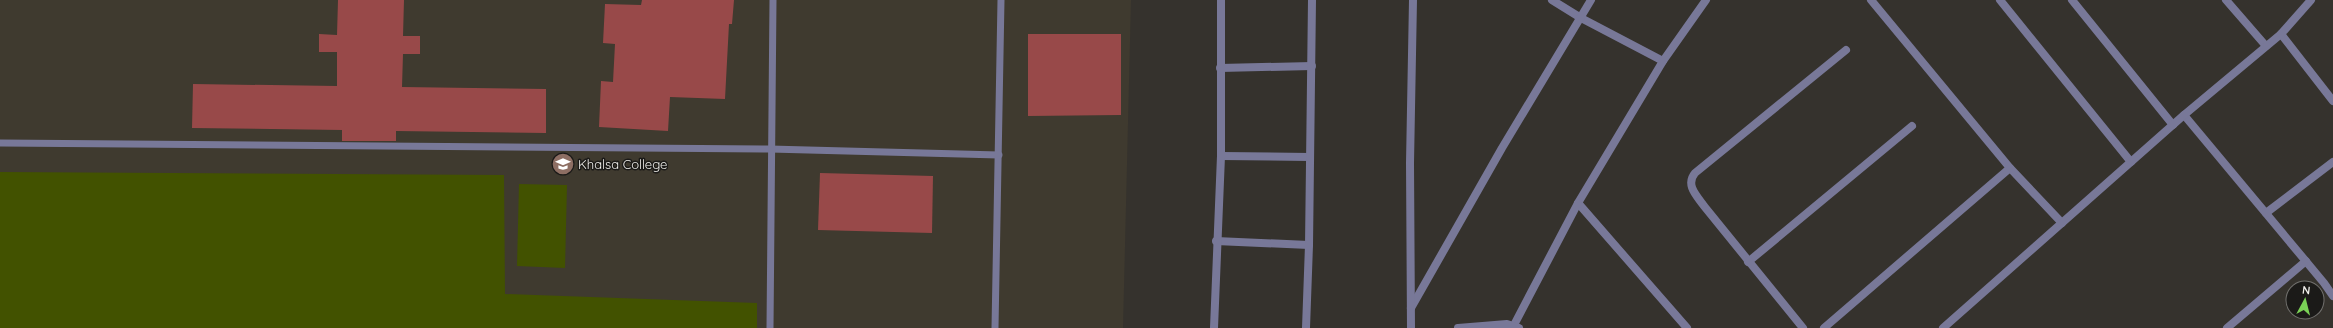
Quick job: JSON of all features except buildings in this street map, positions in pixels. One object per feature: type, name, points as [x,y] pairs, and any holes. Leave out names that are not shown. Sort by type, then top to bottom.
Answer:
[{"type":"street","points":[[1214,328],[1216,241],[1221,156],[1221,0]]},
{"type":"street","points":[[1306,328],[1309,245],[1312,0]]},
{"type":"street","points":[[1411,328],[1410,163],[1413,0]]},
{"type":"street","points":[[1552,0],[1580,18],[1664,61]]},
{"type":"street","points":[[1411,308],[1502,148],[1591,0]]},
{"type":"street","points":[[1458,328],[1516,327],[1578,203],[1664,61],[1706,0]]},
{"type":"street","points":[[1871,0],[2010,168],[2062,223]]},
{"type":"street","points":[[2000,0],[2131,162]]},
{"type":"street","points":[[2072,0],[2173,125]]},
{"type":"street","points":[[2226,0],[2266,46]]},
{"type":"street","points":[[1943,328],[2173,125],[2282,34],[2311,0]]},
{"type":"street","points":[[2282,34],[2333,101]]},
{"type":"street","points":[[1803,328],[1748,262],[1691,188],[1692,177],[1846,50]]},
{"type":"street","points":[[1220,68],[1312,66]]},
{"type":"street","points":[[2184,116],[2306,261],[2333,296]]},
{"type":"street","points":[[1748,262],[1912,126]]},
{"type":"street","points":[[1221,156],[1310,157]]},
{"type":"street","points":[[2266,213],[2333,162]]},
{"type":"street","points":[[1824,328],[2010,168]]},
{"type":"street","points":[[1578,203],[1688,328]]},
{"type":"street","points":[[1216,241],[1309,245]]},
{"type":"street","points":[[2227,328],[2306,261]]},
{"type":"lane","points":[[770,328],[770,149],[773,0]]},
{"type":"lane","points":[[995,328],[1001,0]]},
{"type":"lane","points":[[0,143],[770,149],[999,155]]},
{"type":"shaded area","name":"Khalsa College","points":[[0,0],[1131,0],[1123,328],[0,328]]},
{"type":"green space","points":[[0,172],[504,175],[505,294],[757,303],[757,328],[0,328]]},
{"type":"green space","points":[[519,184],[567,185],[565,268],[517,266]]},
{"type":"place","name":"Khalsa College","points":[[563,164]]}]
